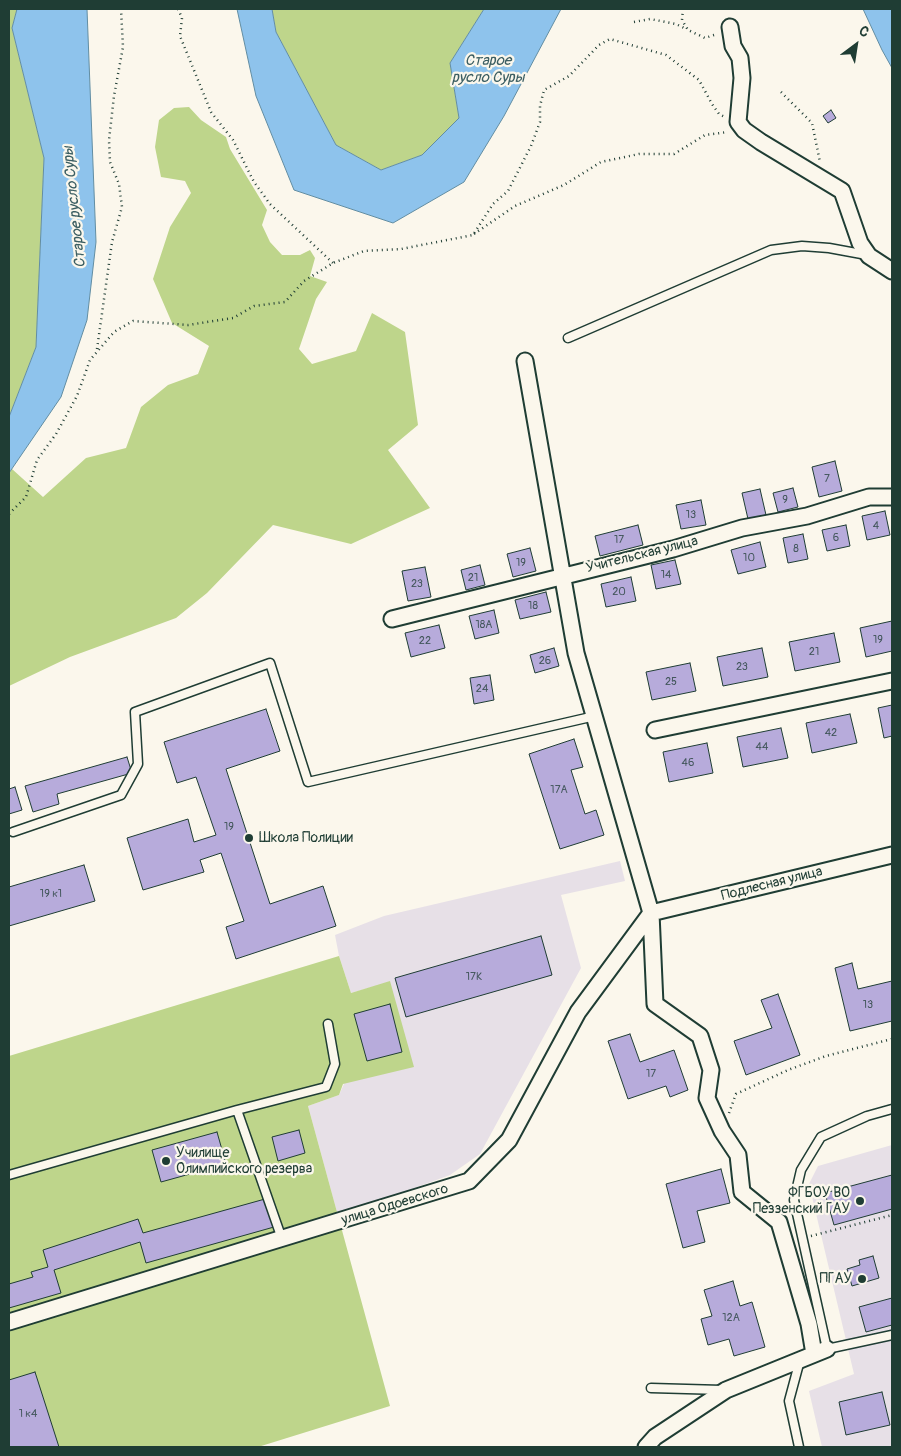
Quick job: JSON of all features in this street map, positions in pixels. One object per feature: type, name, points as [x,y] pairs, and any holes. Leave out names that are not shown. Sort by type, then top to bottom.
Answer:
[{"type":"street","points":[[730,27],[733,46],[740,58],[742,78],[741,126],[842,191],[860,243],[869,256],[892,271]]},
{"type":"street","points":[[525,361],[576,653],[651,913],[655,1004],[700,1036],[712,1070],[707,1098],[722,1131],[738,1155],[742,1192],[779,1222],[808,1324],[820,1352],[726,1390],[654,1437],[646,1447]]},
{"type":"street","name":"Учительская улица","points":[[392,619],[563,575],[674,549],[742,528],[807,516],[869,497],[892,497]]},
{"type":"street","points":[[654,730],[892,681]]},
{"type":"street","name":"Подлесная улица","points":[[651,913],[892,854]]},
{"type":"street","name":"улица Одоевского","points":[[9,1322],[469,1181],[509,1140],[578,1012],[651,913]]},
{"type":"lane","points":[[568,338],[771,250],[802,246],[829,248],[869,256]]},
{"type":"lane","points":[[13,832],[121,795],[138,764],[134,712],[270,663],[308,782],[595,716]]},
{"type":"lane","points":[[9,1175],[237,1110],[326,1087],[335,1064],[328,1024]]},
{"type":"lane","points":[[892,1109],[867,1116],[821,1137],[801,1170],[794,1200],[803,1238],[820,1352],[892,1335]]},
{"type":"lane","points":[[237,1110],[282,1239]]},
{"type":"lane","points":[[799,1447],[789,1401],[800,1360]]},
{"type":"lane","points":[[651,1388],[726,1390]]},
{"type":"path","points":[[97,350],[112,242],[122,207],[119,184],[110,162],[108,140],[124,46],[121,9]]},
{"type":"path","points":[[178,9],[182,18],[180,36],[211,112],[233,140],[254,182],[270,204],[333,263]]},
{"type":"path","points":[[683,9],[682,20],[688,30]]},
{"type":"path","points":[[634,22],[650,19],[676,24],[705,38],[720,34],[733,46]]},
{"type":"path","points":[[473,235],[493,204],[508,191],[531,146],[540,122],[540,106],[544,90],[569,76],[599,45],[610,40],[666,55],[699,80],[719,114],[741,126]]},
{"type":"path","points":[[781,92],[812,123],[821,169],[827,183]]},
{"type":"path","points":[[9,514],[26,497],[37,460],[56,434],[77,396],[90,360],[114,332],[133,321],[188,325],[233,318],[254,306],[284,302],[304,281],[333,263],[364,251],[401,250],[473,235],[515,206],[564,185],[601,162],[638,154],[674,154],[705,135],[741,126]]},
{"type":"path","points":[[722,1131],[736,1094],[788,1070],[826,1056],[892,1039]]},
{"type":"path","points":[[803,1238],[892,1215]]},
{"type":"shaded area","points":[[620,861],[625,881],[561,895],[581,968],[480,1154],[450,1175],[338,1216],[308,1106],[339,1095],[390,982],[351,993],[339,956],[335,935],[384,916]]},
{"type":"shaded area","name":"ПГАУ","points":[[892,1145],[892,1447],[822,1447],[809,1391],[854,1374],[809,1184],[818,1166]]},
{"type":"green space","points":[[9,9],[17,9],[12,28],[44,158],[36,347],[9,417]]},
{"type":"green space","points":[[272,9],[484,9],[450,63],[459,118],[422,155],[381,170],[336,145],[276,32]]},
{"type":"green space","points":[[189,107],[201,120],[226,137],[230,149],[267,210],[262,225],[270,242],[282,255],[300,255],[310,250],[315,258],[310,276],[327,282],[316,299],[299,349],[312,364],[356,351],[372,313],[405,332],[418,425],[388,450],[430,508],[351,544],[273,525],[207,593],[176,618],[70,657],[9,686],[9,473],[12,469],[43,497],[86,458],[126,448],[141,407],[168,385],[198,374],[209,346],[172,323],[153,279],[170,227],[191,193],[185,181],[161,177],[155,147],[159,120],[174,108]]},
{"type":"green space","name":"Училище Олимпийского резерва","points":[[339,956],[351,993],[390,981],[414,1067],[343,1084],[339,1095],[308,1106],[390,1406],[258,1447],[9,1447],[9,1056]]},
{"type":"water","name":"Старое русло Суры","points":[[17,9],[87,9],[96,242],[87,320],[61,397],[9,473],[9,417],[36,347],[44,158],[12,28]]},
{"type":"water","name":"Старое русло Суры","points":[[237,9],[272,9],[276,32],[336,145],[381,170],[422,155],[459,118],[450,63],[484,9],[561,9],[504,116],[464,182],[393,223],[294,190],[256,96]]},
{"type":"water","points":[[863,9],[892,9],[892,68],[882,50]]},
{"type":"building","points":[[831,110],[836,118],[828,123],[823,116]]},
{"type":"building","points":[[835,461],[842,491],[819,497],[812,467]]},
{"type":"building","points":[[793,488],[798,507],[778,512],[773,493]]},
{"type":"building","points":[[760,489],[766,515],[748,519],[742,493]]},
{"type":"building","points":[[701,500],[706,525],[681,529],[676,505]]},
{"type":"building","points":[[885,511],[890,535],[867,540],[862,516]]},
{"type":"building","points":[[638,525],[643,545],[600,556],[595,536]]},
{"type":"building","points":[[846,525],[850,546],[827,551],[822,530]]},
{"type":"building","points":[[803,534],[808,559],[788,563],[783,538]]},
{"type":"building","points":[[760,542],[766,567],[738,574],[731,550]]},
{"type":"building","points":[[530,548],[536,571],[513,577],[507,554]]},
{"type":"building","points":[[675,560],[681,584],[656,589],[651,565]]},
{"type":"building","points":[[480,565],[485,585],[466,590],[461,570]]},
{"type":"building","points":[[425,567],[431,597],[408,601],[402,571]]},
{"type":"building","points":[[631,577],[636,601],[606,607],[601,584]]},
{"type":"building","points":[[546,592],[551,612],[520,619],[515,600]]},
{"type":"building","points":[[494,610],[499,633],[475,639],[469,616]]},
{"type":"building","points":[[892,621],[892,651],[866,657],[860,628]]},
{"type":"building","points":[[439,625],[445,648],[411,657],[405,633]]},
{"type":"building","points":[[834,633],[840,662],[795,671],[789,642]]},
{"type":"building","points":[[554,648],[559,666],[535,673],[530,655]]},
{"type":"building","points":[[762,648],[768,677],[723,686],[717,657]]},
{"type":"building","points":[[690,663],[696,691],[652,700],[646,672]]},
{"type":"building","points":[[490,675],[494,700],[474,704],[470,678]]},
{"type":"building","points":[[892,705],[892,736],[884,738],[878,708]]},
{"type":"building","points":[[266,709],[280,751],[226,769],[270,904],[323,886],[336,926],[236,959],[226,927],[244,921],[221,853],[200,860],[204,872],[143,890],[127,838],[188,819],[194,842],[216,835],[196,777],[177,783],[164,742]]},
{"type":"building","points":[[850,714],[857,743],[812,753],[806,723]]},
{"type":"building","points":[[781,728],[788,758],[743,767],[737,737]]},
{"type":"building","points":[[574,739],[583,767],[571,770],[585,814],[596,810],[604,835],[560,849],[529,754]]},
{"type":"building","points":[[707,743],[713,773],[669,782],[663,752]]},
{"type":"building","points":[[127,757],[132,773],[57,794],[59,804],[33,812],[25,786]]},
{"type":"building","points":[[15,787],[22,810],[9,814],[9,789]]},
{"type":"building","points":[[84,865],[95,901],[9,926],[9,887]]},
{"type":"building","points":[[541,936],[552,975],[406,1017],[395,978]]},
{"type":"building","points":[[852,963],[858,989],[892,981],[892,1021],[850,1031],[835,968]]},
{"type":"building","points":[[778,994],[800,1055],[746,1075],[734,1041],[772,1028],[761,1000]]},
{"type":"building","points":[[390,1004],[402,1052],[367,1061],[354,1014]]},
{"type":"building","points":[[630,1034],[640,1062],[674,1050],[688,1090],[670,1097],[666,1086],[628,1099],[608,1041]]},
{"type":"building","points":[[299,1130],[305,1153],[278,1161],[272,1137]]},
{"type":"building","points":[[217,1132],[226,1164],[161,1182],[152,1150]]},
{"type":"building","points":[[721,1169],[730,1203],[697,1211],[705,1242],[683,1248],[666,1184]]},
{"type":"building","name":"ФГБОУ ВО Пеззенский ГАУ","points":[[892,1175],[892,1209],[834,1225],[825,1193]]},
{"type":"building","points":[[265,1199],[274,1227],[146,1263],[140,1242],[54,1270],[61,1293],[9,1308],[9,1284],[33,1277],[31,1272],[48,1267],[43,1250],[138,1219],[143,1233]]},
{"type":"building","points":[[873,1256],[879,1278],[852,1286],[847,1269],[860,1265],[859,1260]]},
{"type":"building","points":[[733,1281],[740,1306],[752,1302],[765,1347],[734,1356],[729,1339],[708,1345],[701,1319],[712,1316],[704,1290]]},
{"type":"building","points":[[892,1298],[892,1325],[866,1332],[859,1307]]},
{"type":"building","points":[[35,1372],[59,1447],[9,1447],[9,1380]]},
{"type":"building","points":[[882,1392],[890,1425],[846,1435],[839,1402]]},
{"type":"place","name":"Школа Полиции","points":[[249,838]]},
{"type":"place","name":"Училище Олимпийского резерва","points":[[166,1161]]},
{"type":"place","name":"ФГБОУ ВО Пеззенский ГАУ","points":[[860,1201]]},
{"type":"place","name":"ПГАУ","points":[[862,1279]]}]
